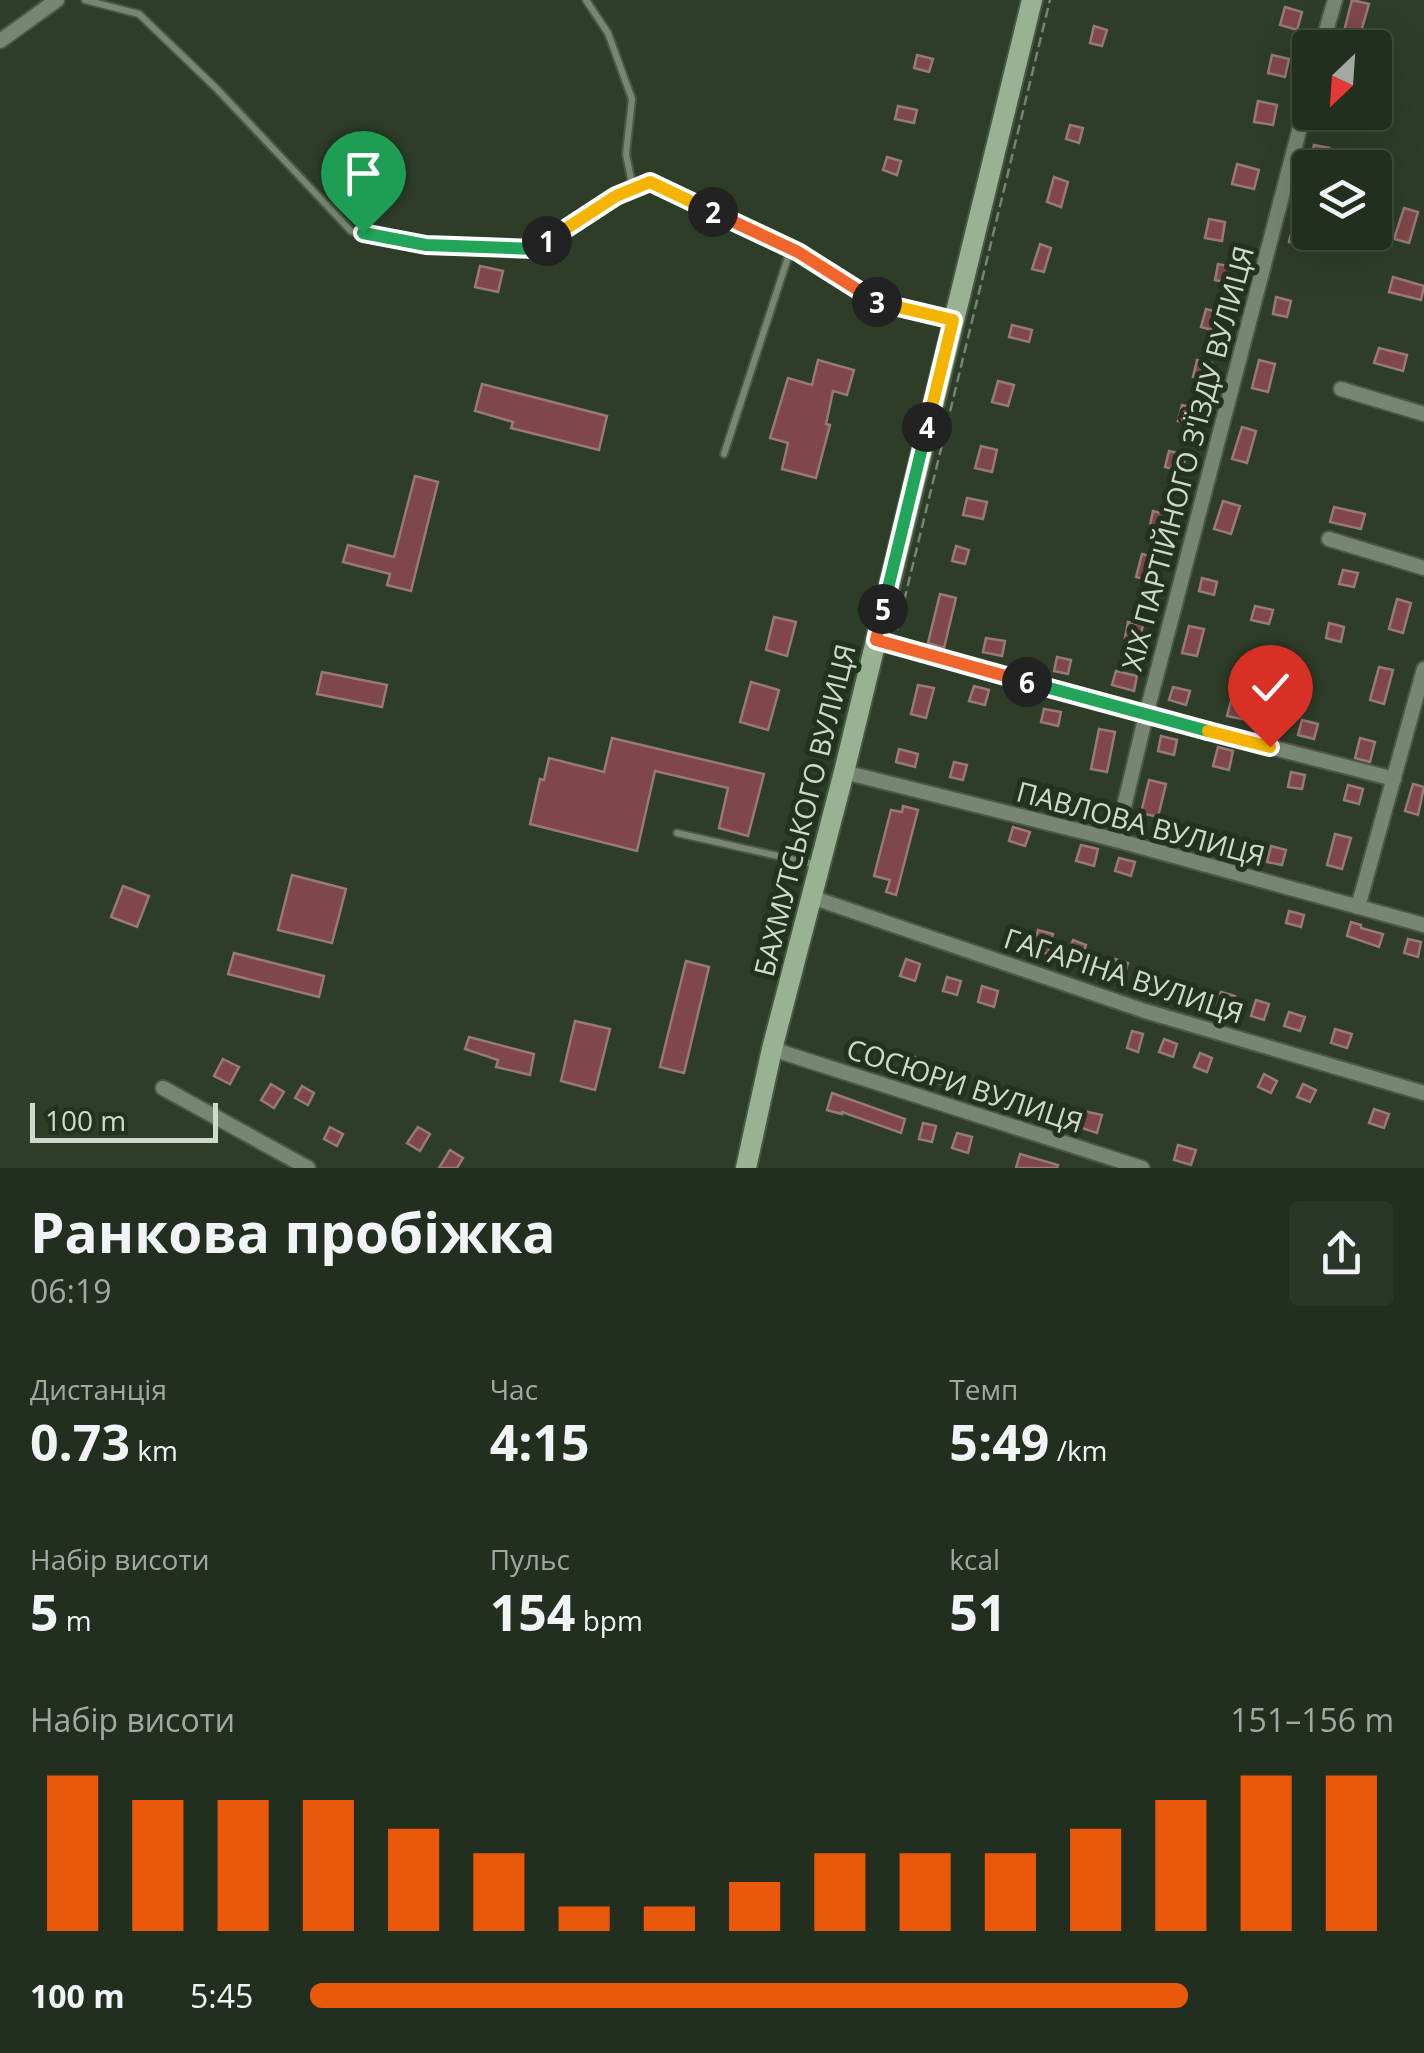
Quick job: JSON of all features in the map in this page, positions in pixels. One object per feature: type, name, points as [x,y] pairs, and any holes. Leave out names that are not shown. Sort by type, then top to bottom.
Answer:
[{"type":"main road","name":"БАХМУТСЬКОГО ВУЛИЦЯ","points":[[746,1168],[772,1049],[844,772],[885,642],[953,320],[1032,0]]},
{"type":"street","points":[[0,41],[57,0]]},
{"type":"street","points":[[1326,30],[1334,0]]},
{"type":"street","name":"XIX ПАРТІЙНОГО З'ЇЗДУ ВУЛИЦЯ","points":[[1116,840],[1299,130]]},
{"type":"street","points":[[1341,389],[1424,414]]},
{"type":"street","points":[[1329,539],[1424,568]]},
{"type":"street","points":[[885,642],[1394,780]]},
{"type":"street","points":[[1358,907],[1424,669]]},
{"type":"street","name":"ПАВЛОВА ВУЛИЦЯ","points":[[844,772],[1116,840],[1424,924]]},
{"type":"street","name":"ГАГАРІНА ВУЛИЦЯ","points":[[812,898],[1144,1011],[1424,1093]]},
{"type":"street","name":"СОСЮРИ ВУЛИЦЯ","points":[[772,1049],[1142,1168]]},
{"type":"street","points":[[163,1088],[308,1168]]},
{"type":"lane","points":[[85,0],[139,14],[216,88],[351,231],[426,245],[534,249],[616,196],[650,182],[792,248],[875,302],[953,320]]},
{"type":"lane","points":[[586,0],[608,34],[632,99],[626,154],[633,189]]},
{"type":"lane","points":[[724,454],[792,248]]},
{"type":"lane","points":[[677,833],[820,866]]},
{"type":"path","points":[[885,642],[1050,0]]},
{"type":"building","points":[[1352,0],[1369,4],[1361,30],[1344,30]]},
{"type":"building","points":[[1285,7],[1302,12],[1297,30],[1280,25]]},
{"type":"building","points":[[1094,26],[1107,30],[1102,46],[1090,43]]},
{"type":"building","points":[[917,55],[933,59],[929,72],[914,68]]},
{"type":"building","points":[[1272,55],[1289,59],[1285,77],[1268,73]]},
{"type":"building","points":[[1258,101],[1277,105],[1273,125],[1254,122]]},
{"type":"building","points":[[898,106],[917,110],[914,123],[895,119]]},
{"type":"building","points":[[1070,125],[1083,128],[1079,143],[1066,139]]},
{"type":"building","points":[[887,157],[901,161],[897,175],[883,170]]},
{"type":"building","points":[[1237,164],[1259,170],[1254,189],[1232,184]]},
{"type":"building","points":[[1054,177],[1068,182],[1061,207],[1047,202]]},
{"type":"building","points":[[1404,208],[1418,212],[1409,243],[1394,239]]},
{"type":"building","points":[[1209,219],[1225,222],[1222,241],[1205,238]]},
{"type":"building","points":[[1040,244],[1051,248],[1044,272],[1032,269]]},
{"type":"building","points":[[1218,264],[1236,268],[1233,284],[1215,280]]},
{"type":"building","points":[[480,266],[503,271],[498,292],[475,287]]},
{"type":"building","points":[[1393,277],[1424,286],[1421,300],[1389,292]]},
{"type":"building","points":[[1276,297],[1291,301],[1287,317],[1273,314]]},
{"type":"building","points":[[1206,309],[1225,314],[1220,332],[1201,327]]},
{"type":"building","points":[[1012,325],[1032,330],[1029,342],[1009,337]]},
{"type":"building","points":[[1379,348],[1407,355],[1403,371],[1374,363]]},
{"type":"building","points":[[818,360],[854,370],[847,395],[833,391],[826,424],[830,425],[816,478],[782,469],[788,443],[770,438],[788,378],[812,385]]},
{"type":"building","points":[[1197,360],[1212,363],[1207,381],[1193,377]]},
{"type":"building","points":[[1259,360],[1275,364],[1268,392],[1252,388]]},
{"type":"building","points":[[998,381],[1014,385],[1008,406],[992,402]]},
{"type":"building","points":[[482,384],[607,416],[599,450],[511,428],[513,422],[475,411]]},
{"type":"building","points":[[1182,405],[1198,409],[1194,425],[1178,421]]},
{"type":"building","points":[[1242,427],[1256,431],[1247,463],[1232,459]]},
{"type":"building","points":[[981,446],[997,450],[992,472],[975,468]]},
{"type":"building","points":[[1169,451],[1186,455],[1182,471],[1165,467]]},
{"type":"building","points":[[415,476],[438,482],[411,591],[387,585],[390,574],[343,562],[348,545],[394,557]]},
{"type":"building","points":[[967,498],[987,502],[983,519],[963,515]]},
{"type":"building","points":[[1223,501],[1240,506],[1231,534],[1214,529]]},
{"type":"building","points":[[1334,507],[1365,514],[1361,529],[1330,522]]},
{"type":"building","points":[[1153,511],[1169,515],[1165,534],[1149,530]]},
{"type":"building","points":[[956,546],[969,550],[965,564],[952,561]]},
{"type":"building","points":[[1142,554],[1160,559],[1155,581],[1136,577]]},
{"type":"building","points":[[1343,570],[1358,573],[1354,587],[1339,584]]},
{"type":"building","points":[[1202,578],[1217,582],[1214,595],[1199,591]]},
{"type":"building","points":[[940,594],[956,598],[944,648],[928,643]]},
{"type":"building","points":[[1397,599],[1411,603],[1403,633],[1389,629]]},
{"type":"building","points":[[1255,606],[1273,610],[1269,624],[1251,620]]},
{"type":"building","points":[[774,617],[796,622],[787,656],[766,650]]},
{"type":"building","points":[[1128,622],[1143,625],[1139,642],[1125,638]]},
{"type":"building","points":[[1329,623],[1344,627],[1341,642],[1326,638]]},
{"type":"building","points":[[1189,626],[1204,629],[1197,656],[1182,653]]},
{"type":"building","points":[[986,638],[1005,641],[1002,656],[983,652]]},
{"type":"building","points":[[1057,657],[1071,660],[1068,674],[1054,671]]},
{"type":"building","points":[[1379,667],[1393,670],[1384,704],[1370,700]]},
{"type":"building","points":[[1116,671],[1137,676],[1134,691],[1112,685]]},
{"type":"building","points":[[322,672],[387,685],[382,707],[317,694]]},
{"type":"building","points":[[751,682],[779,690],[768,730],[740,722]]},
{"type":"building","points":[[918,685],[934,688],[926,718],[911,714]]},
{"type":"building","points":[[974,686],[989,690],[985,705],[969,701]]},
{"type":"building","points":[[1173,687],[1190,691],[1186,705],[1169,700]]},
{"type":"building","points":[[1231,701],[1245,704],[1242,719],[1227,716]]},
{"type":"building","points":[[1044,709],[1061,712],[1058,726],[1041,722]]},
{"type":"building","points":[[1302,720],[1318,724],[1314,739],[1298,735]]},
{"type":"building","points":[[1099,729],[1115,732],[1107,772],[1091,769]]},
{"type":"building","points":[[1161,736],[1177,740],[1174,755],[1158,751]]},
{"type":"building","points":[[612,738],[764,774],[748,836],[719,828],[728,788],[655,771],[637,851],[530,824],[549,758],[604,772]]},
{"type":"building","points":[[1360,738],[1375,742],[1370,762],[1355,758]]},
{"type":"building","points":[[1218,747],[1233,751],[1229,770],[1213,766]]},
{"type":"building","points":[[899,749],[918,754],[915,767],[896,762]]},
{"type":"building","points":[[954,762],[967,765],[963,780],[950,777]]},
{"type":"building","points":[[1291,772],[1305,775],[1302,789],[1288,787]]},
{"type":"building","points":[[1149,780],[1166,784],[1158,817],[1141,813]]},
{"type":"building","points":[[1026,783],[1038,786],[1034,803],[1021,800]]},
{"type":"building","points":[[1413,784],[1424,787],[1418,815],[1405,811]]},
{"type":"building","points":[[1348,785],[1363,789],[1359,804],[1344,800]]},
{"type":"building","points":[[1082,797],[1097,801],[1094,815],[1078,811]]},
{"type":"building","points":[[903,806],[918,810],[896,895],[886,892],[890,880],[874,876],[891,810],[902,812]]},
{"type":"building","points":[[1013,827],[1030,832],[1025,846],[1009,841]]},
{"type":"building","points":[[1197,827],[1213,832],[1209,849],[1193,845]]},
{"type":"building","points":[[1335,834],[1351,838],[1342,869],[1327,865]]},
{"type":"building","points":[[1081,845],[1098,849],[1094,866],[1076,861]]},
{"type":"building","points":[[1271,846],[1286,850],[1282,865],[1267,862]]},
{"type":"building","points":[[1119,858],[1135,862],[1131,876],[1115,871]]},
{"type":"building","points":[[292,875],[346,889],[332,943],[278,930]]},
{"type":"building","points":[[123,886],[149,896],[137,927],[111,917]]},
{"type":"building","points":[[1289,911],[1304,915],[1301,927],[1286,923]]},
{"type":"building","points":[[1351,922],[1383,934],[1379,947],[1347,936]]},
{"type":"building","points":[[1038,930],[1053,934],[1048,954],[1033,950]]},
{"type":"building","points":[[1408,939],[1421,942],[1418,957],[1404,953]]},
{"type":"building","points":[[1073,940],[1086,945],[1080,964],[1066,959]]},
{"type":"building","points":[[234,953],[324,976],[319,997],[228,974]]},
{"type":"building","points":[[906,959],[920,964],[915,981],[900,976]]},
{"type":"building","points":[[1115,959],[1128,963],[1124,977],[1111,973]]},
{"type":"building","points":[[686,961],[709,967],[684,1073],[660,1067]]},
{"type":"building","points":[[947,977],[961,981],[957,995],[943,991]]},
{"type":"building","points":[[982,986],[998,991],[994,1007],[978,1002]]},
{"type":"building","points":[[1221,992],[1235,996],[1230,1010],[1216,1005]]},
{"type":"building","points":[[1256,1000],[1269,1004],[1264,1020],[1251,1016]]},
{"type":"building","points":[[1289,1012],[1305,1017],[1300,1031],[1284,1026]]},
{"type":"building","points":[[575,1021],[610,1029],[595,1090],[561,1081]]},
{"type":"building","points":[[1335,1029],[1352,1034],[1347,1048],[1331,1043]]},
{"type":"building","points":[[1132,1031],[1143,1034],[1138,1052],[1127,1048]]},
{"type":"building","points":[[469,1037],[534,1054],[530,1075],[496,1067],[498,1060],[465,1049]]},
{"type":"building","points":[[1164,1039],[1177,1044],[1173,1057],[1159,1052]]},
{"type":"building","points":[[1200,1053],[1212,1058],[1207,1072],[1194,1067]]},
{"type":"building","points":[[909,1055],[921,1059],[916,1075],[904,1071]]},
{"type":"building","points":[[223,1059],[239,1067],[230,1084],[214,1076]]},
{"type":"building","points":[[941,1069],[954,1073],[950,1087],[937,1083]]},
{"type":"building","points":[[1264,1074],[1277,1081],[1271,1093],[1258,1087]]},
{"type":"building","points":[[271,1084],[284,1092],[274,1108],[261,1100]]},
{"type":"building","points":[[1303,1084],[1316,1090],[1310,1102],[1297,1097]]},
{"type":"building","points":[[302,1086],[314,1093],[308,1105],[295,1098]]},
{"type":"building","points":[[832,1093],[905,1119],[901,1133],[827,1110]]},
{"type":"building","points":[[1064,1107],[1102,1115],[1097,1133],[1060,1121]]},
{"type":"building","points":[[1374,1109],[1389,1114],[1384,1128],[1369,1123]]},
{"type":"building","points":[[923,1123],[936,1126],[932,1142],[919,1139]]},
{"type":"building","points":[[330,1127],[343,1134],[337,1146],[324,1139]]},
{"type":"building","points":[[418,1127],[430,1134],[420,1151],[407,1143]]},
{"type":"building","points":[[957,1133],[972,1137],[968,1153],[952,1148]]},
{"type":"building","points":[[1178,1145],[1196,1150],[1191,1165],[1174,1160]]},
{"type":"building","points":[[450,1150],[463,1158],[457,1168],[439,1168]]},
{"type":"building","points":[[1020,1154],[1058,1165],[1057,1168],[1016,1168]]},
{"type":"route","points":[[363,233],[426,245],[534,249],[616,196],[650,182],[798,252],[875,302],[953,320],[876,640],[1270,747]]}]
